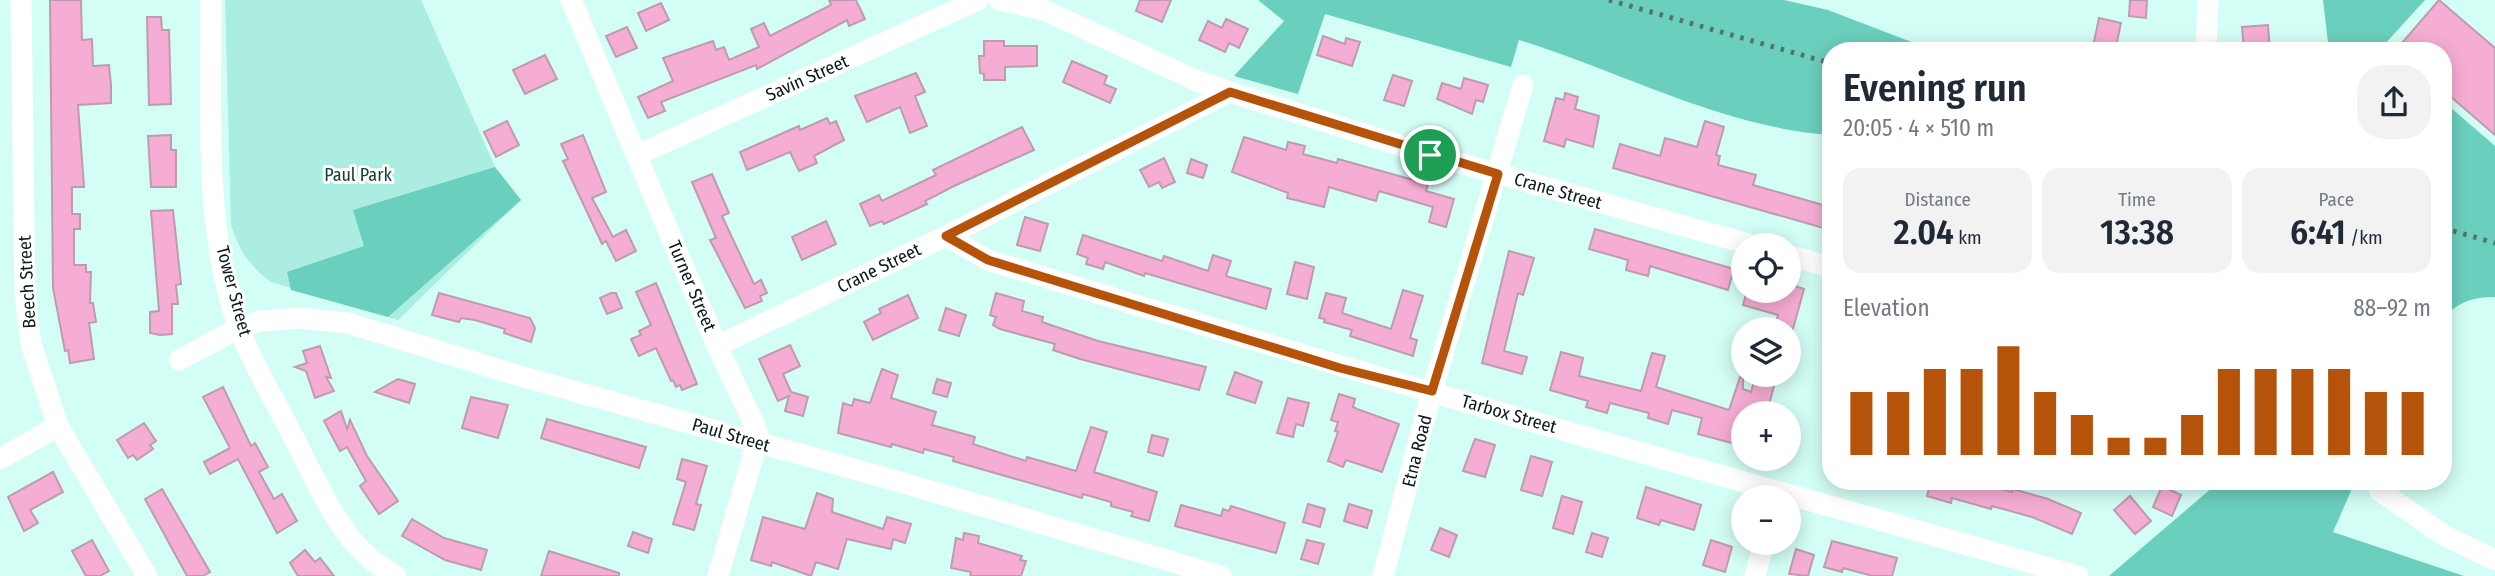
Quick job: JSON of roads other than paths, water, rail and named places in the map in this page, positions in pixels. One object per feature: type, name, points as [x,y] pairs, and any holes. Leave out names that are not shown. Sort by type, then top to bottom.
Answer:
[{"type":"street","name":"Beech Street","points":[[21,0],[25,297],[31,344],[58,426],[147,576]]},
{"type":"street","name":"Tower Street","points":[[211,0],[210,156],[222,257],[239,328],[337,522],[365,556],[397,576]]},
{"type":"street","name":"Turner Street","points":[[571,0],[717,346],[753,419],[757,442]]},
{"type":"street","name":"Savin Street","points":[[637,155],[978,0]]},
{"type":"street","points":[[999,0],[1044,10],[1195,80],[1230,92]]},
{"type":"street","points":[[2206,42],[2208,0]]},
{"type":"street","name":"Etna Road","points":[[1383,576],[1432,391],[1523,85]]},
{"type":"street","name":"Crane Street","points":[[717,346],[946,236],[1230,92],[1498,174],[1731,239]]},
{"type":"street","name":"Tarbox Street","points":[[946,236],[988,260],[1327,364],[1432,391],[1745,485]]},
{"type":"street","points":[[1801,259],[1822,265]]},
{"type":"street","name":"Paul Street","points":[[179,360],[239,328],[261,321],[300,318],[348,323],[513,374],[1221,576]]},
{"type":"street","points":[[0,459],[58,426]]},
{"type":"street","points":[[718,576],[757,442]]},
{"type":"street","points":[[2380,491],[2445,536],[2495,560]]},
{"type":"street","name":"Tarbox Street","points":[[1801,501],[2078,576]]},
{"type":"street","points":[[1755,576],[1761,555]]},
{"type":"railway","points":[[1609,0],[1822,61]]},
{"type":"railway","points":[[2452,231],[2495,243]]},
{"type":"park label","name":"Paul Park","points":[[358,175]]}]
